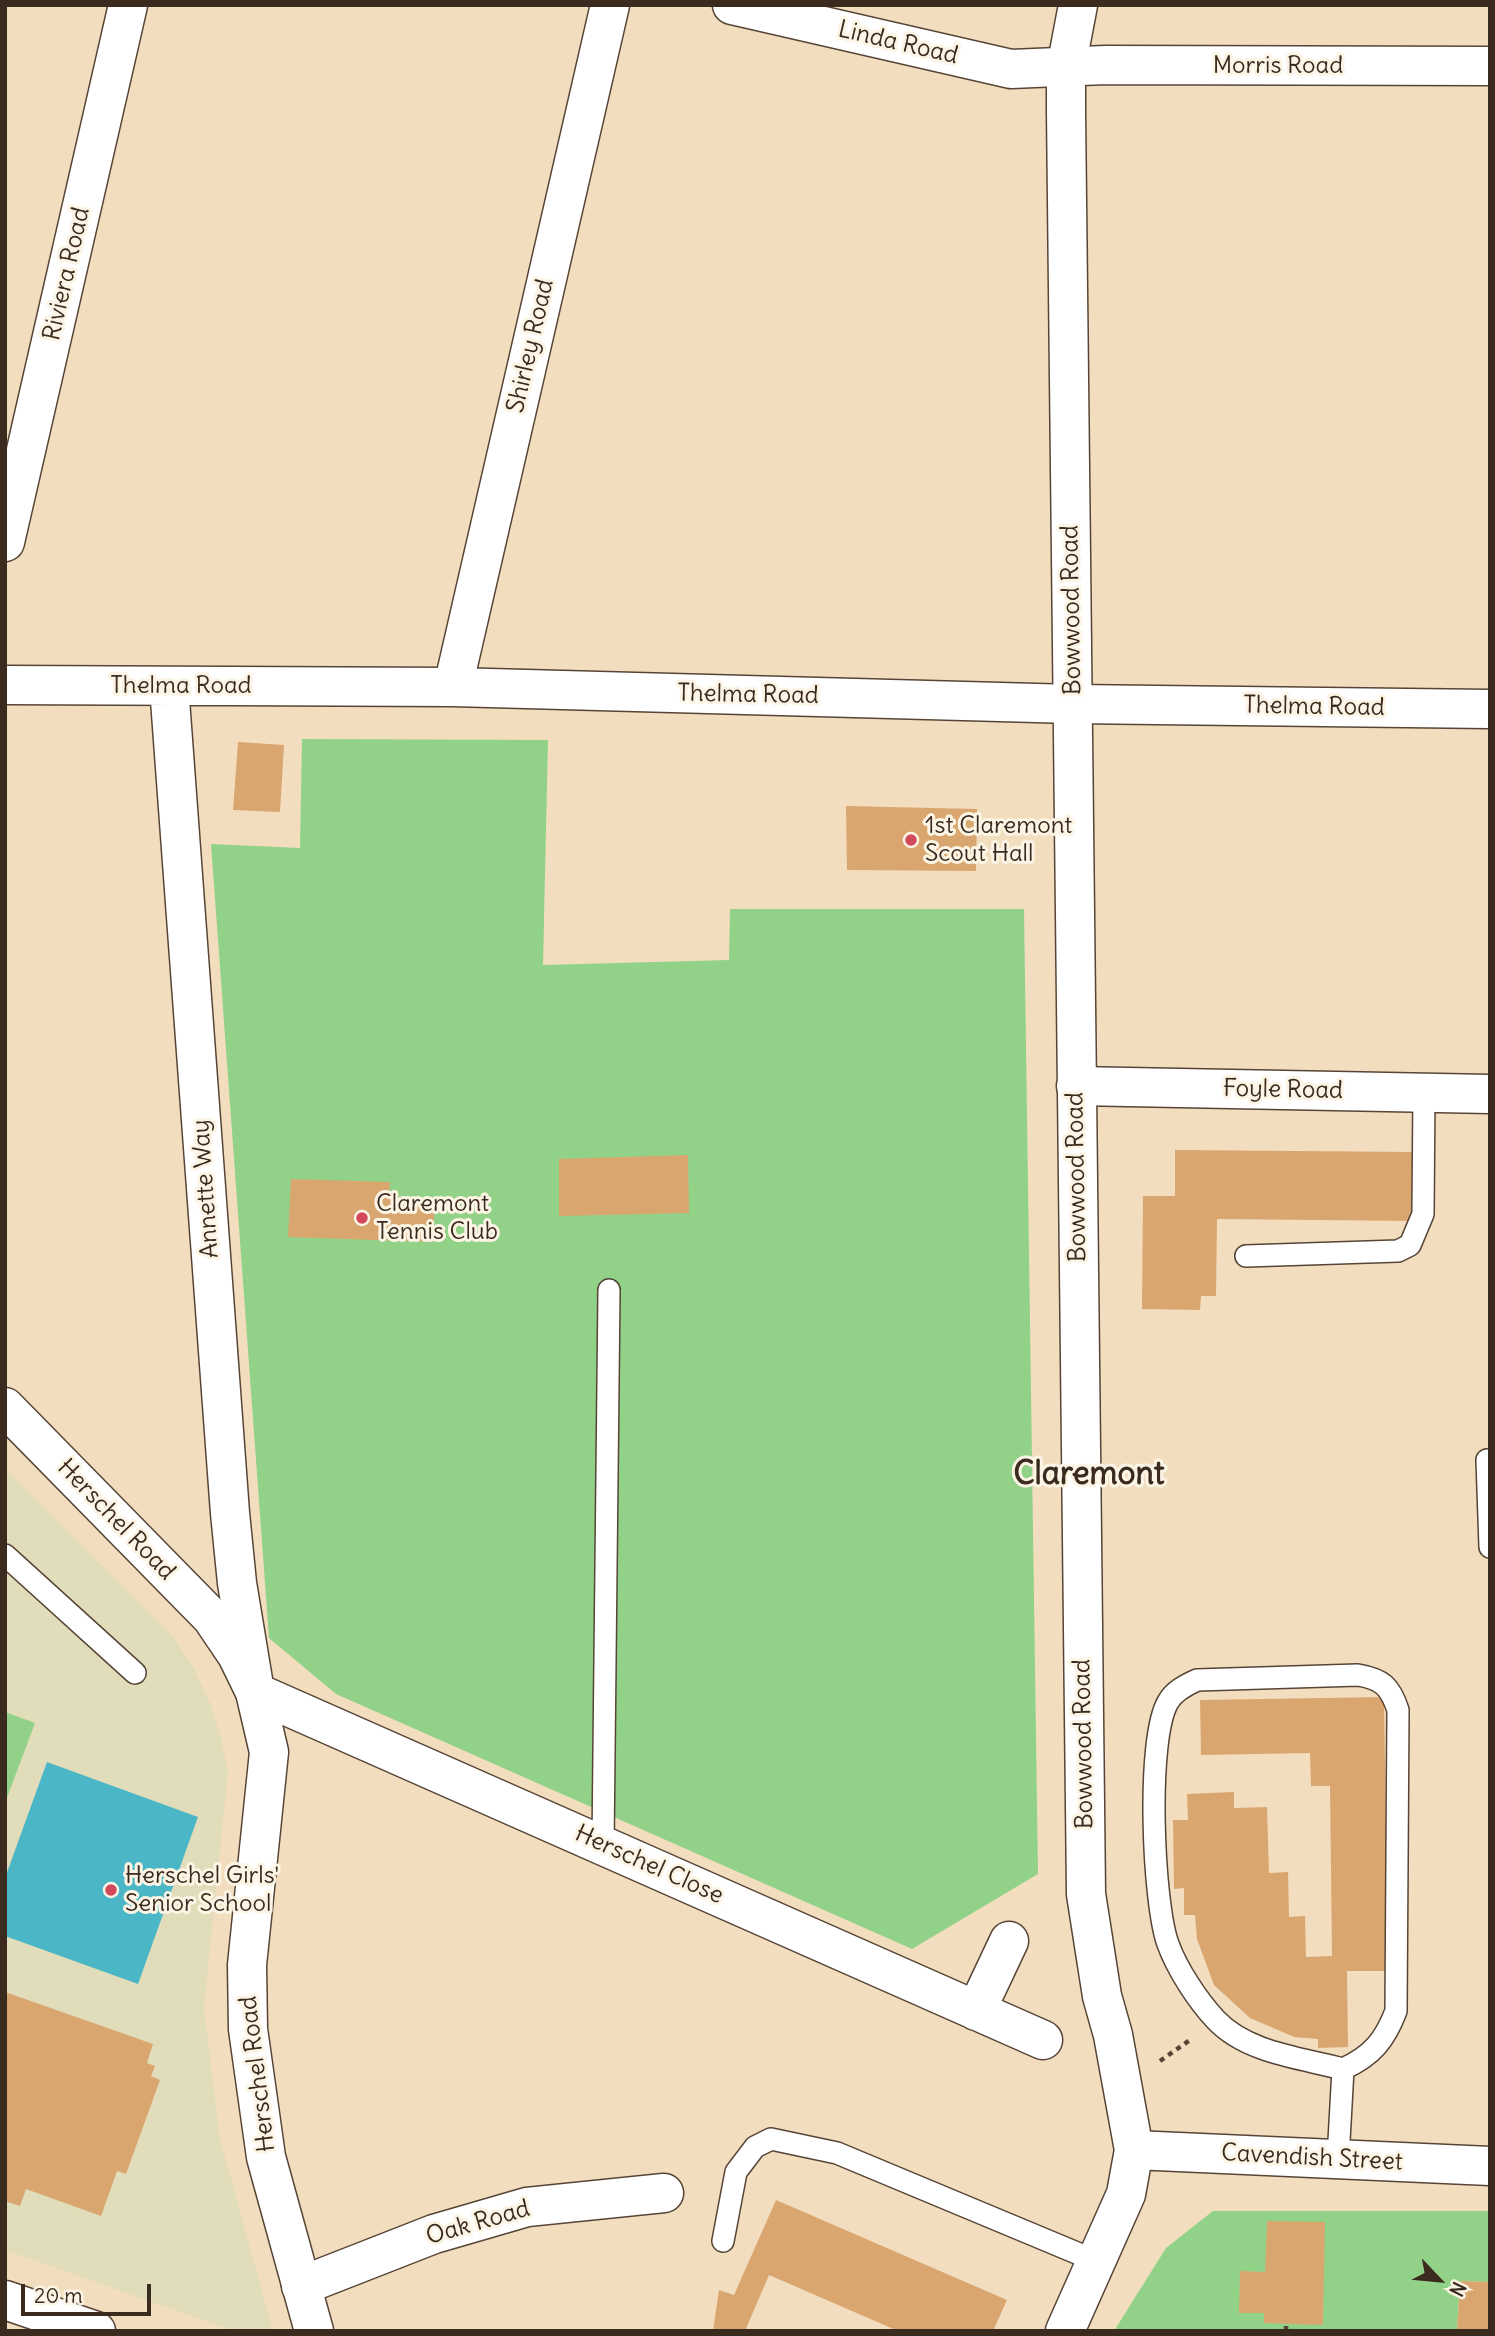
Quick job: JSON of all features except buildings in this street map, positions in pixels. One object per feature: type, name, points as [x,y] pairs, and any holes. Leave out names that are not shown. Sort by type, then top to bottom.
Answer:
[{"type":"street","name":"Riviera Road","points":[[5,542],[128,5]]},
{"type":"street","name":"Shirley Road","points":[[453,687],[610,5]]},
{"type":"street","name":"Linda Road","points":[[732,5],[1011,69],[1066,68]]},
{"type":"street","name":"Bowwood Road","points":[[1065,2331],[1126,2194],[1134,2150],[1113,2035],[1102,1996],[1086,1894],[1066,68],[1078,5]]},
{"type":"street","name":"Morris Road","points":[[1066,68],[1105,65],[1490,66]]},
{"type":"street","name":"Thelma Road","points":[[5,685],[453,687],[1073,704],[1490,709]]},
{"type":"street","name":"Annette Way","points":[[169,686],[230,1513],[237,1583],[255,1692]]},
{"type":"street","name":"Foyle Road","points":[[1076,1086],[1490,1094]]},
{"type":"street","name":"Herschel Road","points":[[5,1407],[212,1618],[237,1655],[255,1692],[268,1752],[247,1965],[248,2029],[266,2157],[314,2331]]},
{"type":"street","name":"Herschel Close","points":[[255,1692],[1043,2040]]},
{"type":"street","points":[[976,2011],[1009,1941]]},
{"type":"street","name":"Cavendish Street","points":[[1134,2150],[1490,2166]]},
{"type":"street","name":"Oak Road","points":[[300,2286],[435,2234],[527,2207],[663,2193]]},
{"type":"street","points":[[5,2300],[96,2331]]},
{"type":"lane","points":[[1246,1256],[1398,1251],[1410,1245],[1423,1214],[1424,1092]]},
{"type":"lane","points":[[603,1845],[609,1290]]},
{"type":"lane","points":[[1487,1460],[1490,1547]]},
{"type":"lane","points":[[5,1555],[135,1673]]},
{"type":"lane","points":[[1358,1675],[1378,1678],[1391,1691],[1398,1710],[1396,2011],[1388,2033],[1375,2051],[1343,2069],[1250,2044],[1217,2021],[1188,1980],[1169,1945],[1157,1880],[1156,1741],[1167,1702],[1182,1686],[1197,1680],[1358,1675]]},
{"type":"lane","points":[[1338,2160],[1343,2069]]},
{"type":"lane","points":[[723,2241],[736,2172],[755,2147],[771,2139],[837,2153],[1096,2261]]},
{"type":"path","points":[[1286,2324],[1286,2331]]},
{"type":"shaded area","name":"Herschel Girls' Senior School","points":[[5,1468],[174,1638],[194,1669],[210,1703],[221,1737],[228,1772],[204,2008],[220,2139],[273,2331],[234,2331],[5,2250]]},
{"type":"green space","points":[[302,739],[548,740],[543,965],[729,960],[730,909],[1024,909],[1038,1874],[912,1949],[336,1694],[269,1638],[211,844],[300,848]]},
{"type":"green space","points":[[5,1712],[35,1723],[5,1803]]},
{"type":"green space","points":[[1213,2211],[1490,2211],[1490,2282],[1460,2281],[1457,2331],[1114,2331],[1166,2248]]},
{"type":"water","points":[[47,1762],[198,1817],[138,1984],[5,1936],[5,1878]]},
{"type":"place","name":"1st Claremont Scout Hall","points":[[911,840]]},
{"type":"place","name":"Claremont Tennis Club","points":[[362,1218]]},
{"type":"place","name":"Herschel Girls' Senior School","points":[[111,1890]]},
{"type":"district","name":"Claremont","points":[[1089,1475]]}]
